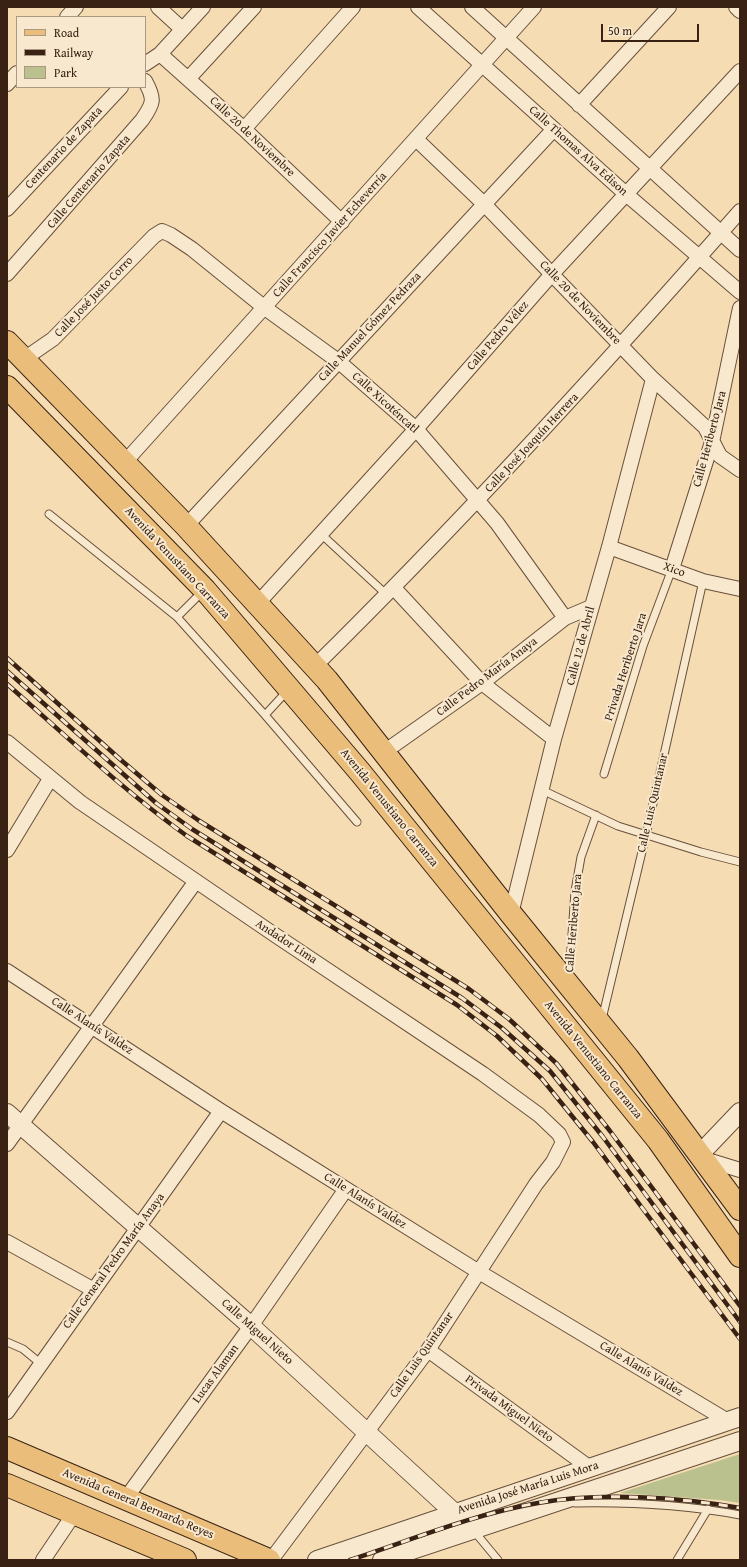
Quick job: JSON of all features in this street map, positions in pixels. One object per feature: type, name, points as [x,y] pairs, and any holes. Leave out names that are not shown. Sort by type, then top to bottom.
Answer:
[{"type":"main road","points":[[7,342],[16,361],[66,402],[125,462],[258,603],[315,666],[511,914],[601,1024],[702,1156],[740,1209]]},
{"type":"main road","name":"Avenida Venustiano Carranza","points":[[7,387],[205,590],[290,688],[382,798],[658,1140],[740,1256]]},
{"type":"main road","name":"Avenida General Bernardo Reyes","points":[[7,1448],[270,1560]]},
{"type":"main road","points":[[7,1485],[170,1557]]},
{"type":"street","points":[[68,16],[76,7]]},
{"type":"street","points":[[158,7],[182,29]]},
{"type":"street","points":[[146,63],[160,54],[203,7]]},
{"type":"street","points":[[188,79],[254,7]]},
{"type":"street","points":[[244,129],[353,7]]},
{"type":"street","name":"Calle Thomas Alva Edison","points":[[418,7],[698,258],[740,292]]},
{"type":"street","points":[[472,7],[740,250]]},
{"type":"street","name":"Calle Francisco Javier Echeverría","points":[[125,462],[534,7]]},
{"type":"street","points":[[579,104],[669,7]]},
{"type":"street","points":[[736,7],[740,10]]},
{"type":"street","name":"Calle 20 de Noviembre","points":[[160,54],[244,129],[342,222]]},
{"type":"street","name":"Calle Pedro Vélez","points":[[258,603],[416,429],[552,274],[740,71]]},
{"type":"street","name":"Calle Centenario Zapata","points":[[7,274],[142,120],[152,106],[153,100],[146,84]]},
{"type":"street","name":"Centenario de Zapata","points":[[7,209],[120,88]]},
{"type":"street","name":"Calle Manuel Gómez Pedraza","points":[[186,526],[554,129]]},
{"type":"street","name":"Calle 20 de Noviembre","points":[[416,139],[484,204],[653,379],[705,427],[720,456],[740,470]]},
{"type":"street","name":"Calle José Joaquín Herrera","points":[[315,666],[391,592],[477,502],[622,346],[740,211]]},
{"type":"street","name":"Calle Xicoténcatl","points":[[162,231],[192,249],[265,308],[338,361],[416,429],[477,502],[497,523],[565,618]]},
{"type":"street","name":"Calle José Justo Corro","points":[[16,361],[53,339],[144,245],[162,231]]},
{"type":"street","name":"Calle Heriberto Jara","points":[[672,569],[712,442],[740,308]]},
{"type":"street","name":"Calle 12 de Abril","points":[[511,914],[554,739],[609,547],[653,379]]},
{"type":"street","name":"Xico","points":[[609,547],[703,580],[740,589]]},
{"type":"street","points":[[391,592],[482,683],[554,739]]},
{"type":"street","name":"Calle Pedro María Anaya","points":[[384,752],[482,683],[565,618],[591,607]]},
{"type":"street","name":"Andador Lima","points":[[7,742],[80,802],[483,1074],[539,1115],[559,1134],[563,1142]]},
{"type":"street","points":[[7,850],[50,778]]},
{"type":"street","points":[[7,1144],[196,881]]},
{"type":"street","name":"Calle Alanís Valdez","points":[[7,971],[222,1111],[479,1272],[734,1419]]},
{"type":"street","name":"Calle General Pedro María Anaya","points":[[7,1412],[40,1363],[139,1228],[222,1111]]},
{"type":"street","points":[[740,1112],[702,1156],[740,1170]]},
{"type":"street","name":"Calle Miguel Nieto","points":[[7,1113],[251,1326],[456,1512],[472,1529]]},
{"type":"street","name":"Calle Luis Quintanar","points":[[270,1560],[428,1350],[536,1184],[553,1162],[563,1142]]},
{"type":"street","name":"Lucas Alaman","points":[[126,1498],[251,1326],[346,1189]]},
{"type":"street","points":[[7,1242],[94,1290]]},
{"type":"street","name":"Privada Miguel Nieto","points":[[428,1350],[590,1468]]},
{"type":"street","name":"Avenida José María Luis Mora","points":[[317,1560],[734,1419]]},
{"type":"street","name":"Avenida José María Luis Mora","points":[[382,1560],[740,1441]]},
{"type":"street","points":[[43,1560],[74,1514]]},
{"type":"lane","points":[[49,514],[177,617],[266,714],[357,822]]},
{"type":"lane","points":[[321,534],[391,592]]},
{"type":"lane","name":"Privada Heriberto Jara","points":[[604,774],[643,646],[672,569]]},
{"type":"lane","name":"Calle Luis Quintanar","points":[[601,1024],[646,835],[703,580]]},
{"type":"lane","points":[[177,617],[205,590]]},
{"type":"lane","points":[[266,714],[290,688]]},
{"type":"lane","points":[[542,790],[618,826],[740,862]]},
{"type":"lane","name":"Calle Heriberto Jara","points":[[569,984],[575,891],[581,858],[596,815]]},
{"type":"lane","points":[[7,1342],[23,1349],[40,1363]]},
{"type":"lane","points":[[556,1503],[626,1503],[708,1509],[740,1515]]},
{"type":"lane","points":[[677,1560],[708,1509]]},
{"type":"lane","name":"Calle Miguel Nieto","points":[[472,1529],[498,1560]]},
{"type":"green space","points":[[740,1454],[740,1503],[720,1500],[620,1493]]},
{"type":"railway","points":[[7,658],[162,795],[198,820],[469,989],[509,1019],[557,1064],[610,1131],[740,1306]]},
{"type":"railway","points":[[7,671],[156,803],[192,829],[462,998],[502,1028],[550,1071],[603,1137],[740,1322]]},
{"type":"railway","points":[[7,684],[117,781],[187,836],[457,1005],[497,1036],[542,1079],[593,1142],[740,1339]]},
{"type":"railway","points":[[350,1560],[466,1521],[538,1503],[587,1498],[639,1497],[691,1501],[740,1508]]}]
